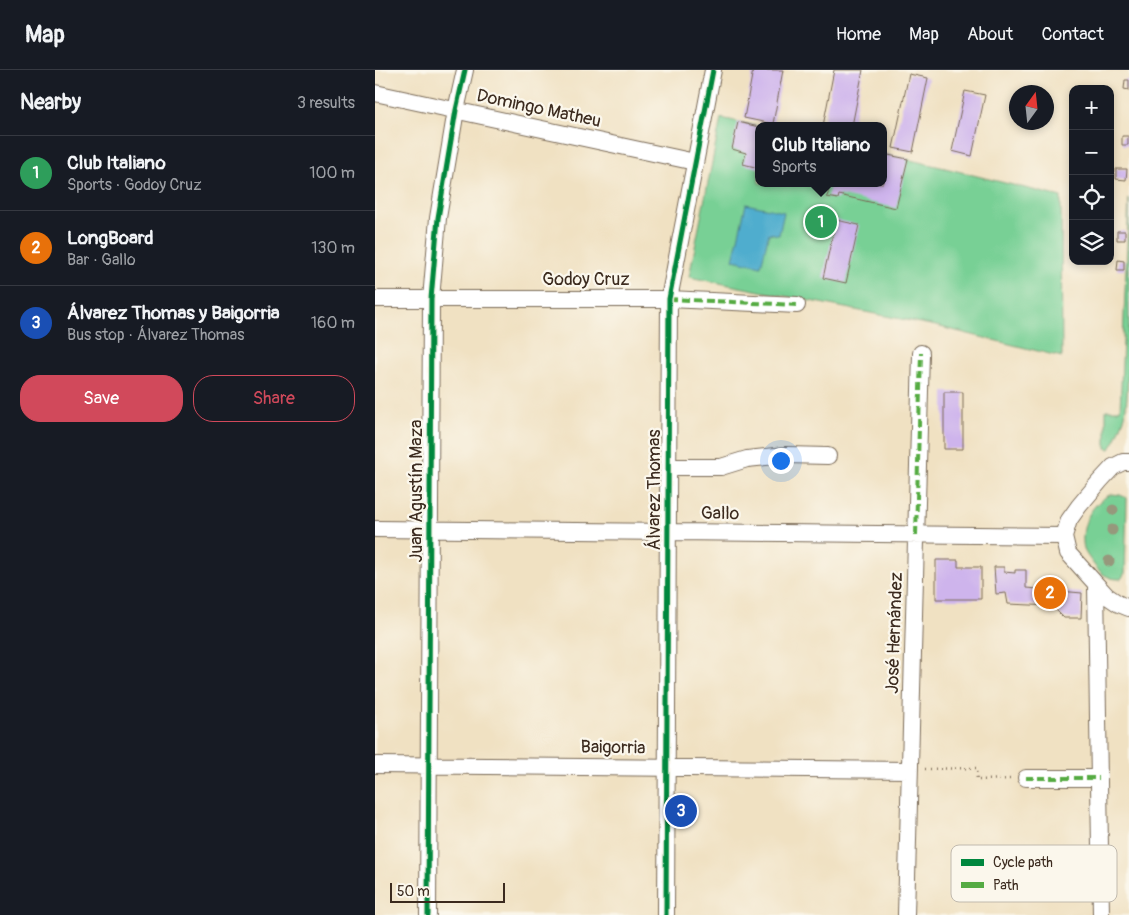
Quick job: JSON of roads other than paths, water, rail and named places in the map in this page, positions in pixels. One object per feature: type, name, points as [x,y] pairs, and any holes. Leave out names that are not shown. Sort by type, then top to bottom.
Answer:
[{"type":"street","name":"Juan Agustín Maza","points":[[428,915],[431,299],[439,218],[456,110],[465,70]]},
{"type":"street","name":"Álvarez Thomas","points":[[666,915],[669,299],[713,70]]},
{"type":"street","name":"Domingo Matheu","points":[[375,93],[695,162]]},
{"type":"street","name":"Godoy Cruz","points":[[375,299],[669,299],[797,305]]},
{"type":"street","name":"José Hernández","points":[[906,915],[921,353]]},
{"type":"street","points":[[668,467],[721,467],[747,459],[786,455],[828,456]]},
{"type":"street","points":[[1129,462],[1123,462],[1113,468],[1100,481],[1069,520],[1064,536],[1068,553],[1113,600],[1129,608]]},
{"type":"street","name":"Gallo","points":[[375,529],[1064,536]]},
{"type":"street","points":[[1096,584],[1100,845]]},
{"type":"street","name":"Baigorria","points":[[375,765],[910,770]]},
{"type":"street","points":[[1026,778],[1099,778]]},
{"type":"street","points":[[1101,902],[1101,915]]},
{"type":"water","points":[[746,204],[784,212],[779,235],[769,233],[761,266],[733,260]]},
{"type":"place","name":"Club Italiano","points":[[821,222]]},
{"type":"place","name":"LongBoard","points":[[1050,593]]},
{"type":"place","name":"Álvarez Thomas y Baigorria","points":[[681,811]]}]
